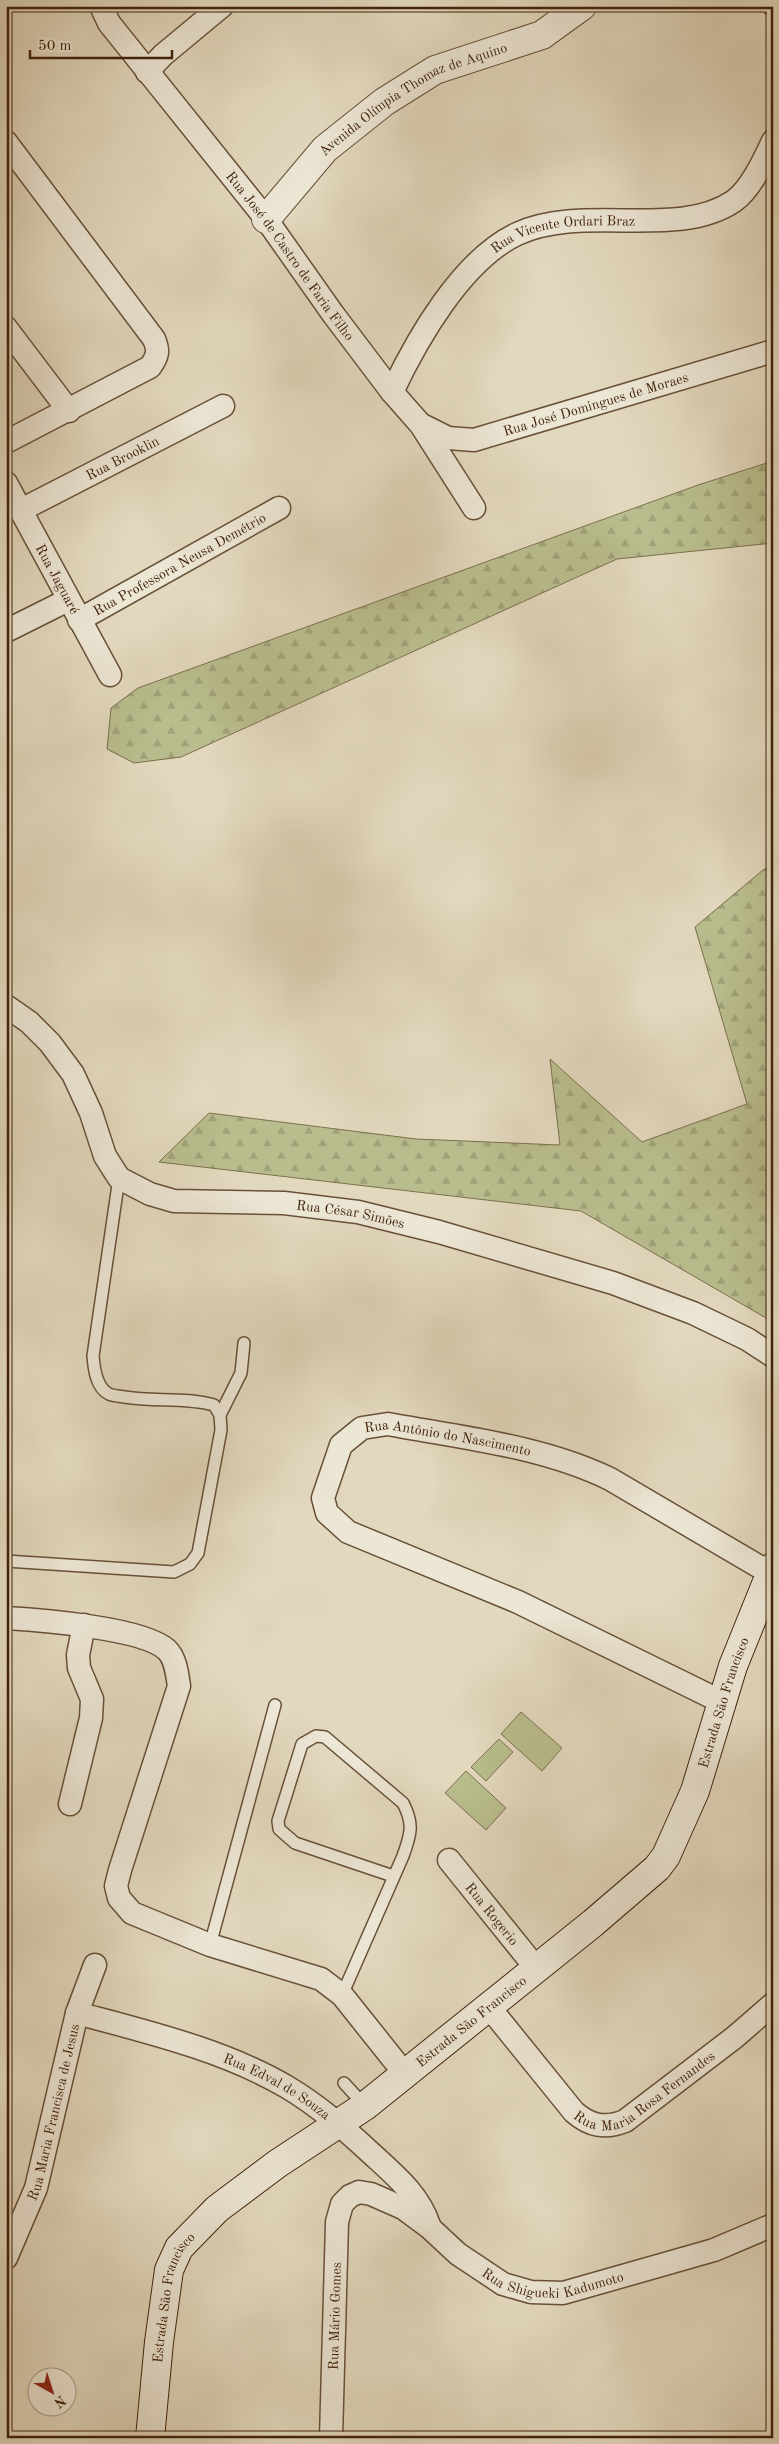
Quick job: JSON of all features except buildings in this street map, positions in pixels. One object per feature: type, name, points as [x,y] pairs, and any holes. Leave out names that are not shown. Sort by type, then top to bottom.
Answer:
[{"type":"main road","name":"Avenida Olímpia Thomaz de Aquino","points":[[266,219],[325,149],[384,102],[435,70],[542,35],[582,6]]},
{"type":"main road","name":"Estrada São Francisco","points":[[150,2438],[159,2342],[169,2270],[179,2248],[217,2209],[277,2164],[365,2106],[646,1879],[666,1856],[694,1791],[733,1666],[771,1570]]},
{"type":"street","name":"Rua José de Castro de Faria Filho","points":[[101,6],[109,23],[266,219],[392,392],[421,425],[474,508]]},
{"type":"street","points":[[147,72],[163,55],[222,6]]},
{"type":"street","name":"Rua Vicente Ordari Braz","points":[[392,392],[409,356],[464,276],[488,253],[516,234],[555,222],[677,219],[707,215],[735,200],[758,171],[773,141]]},
{"type":"street","points":[[6,142],[154,339],[158,348],[157,358],[150,367],[69,411],[6,442]]},
{"type":"street","points":[[6,328],[69,411]]},
{"type":"street","name":"Rua José Domingues de Moraes","points":[[421,425],[448,438],[474,440],[773,351]]},
{"type":"street","name":"Rua Brooklin","points":[[21,510],[223,406]]},
{"type":"street","name":"Rua Jaguaré","points":[[6,484],[110,675]]},
{"type":"street","name":"Rua Professora Neusa Demétrio","points":[[6,631],[73,610],[279,508]]},
{"type":"street","points":[[6,1006],[29,1022],[50,1043],[74,1074],[91,1113],[105,1156],[119,1178]]},
{"type":"street","name":"Rua César Simões","points":[[119,1178],[150,1194],[174,1202],[294,1204],[358,1212],[440,1232],[613,1283],[693,1313],[747,1339],[773,1356]]},
{"type":"street","name":"Rua Antônio do Nascimento","points":[[722,1702],[518,1602],[348,1532],[327,1512],[323,1498],[341,1445],[362,1428],[388,1424],[556,1457],[583,1466],[610,1479],[771,1570]]},
{"type":"street","points":[[6,1618],[84,1625],[155,1641],[168,1651],[175,1664],[180,1686],[116,1886],[119,1898],[132,1913],[210,1945],[321,1979],[342,1995],[406,2074]]},
{"type":"street","points":[[70,1804],[91,1718],[92,1699],[79,1668],[78,1655],[84,1625]]},
{"type":"street","name":"Rua Rogerio","points":[[449,1860],[536,1968]]},
{"type":"street","name":"Rua Maria Francisca de Jesus","points":[[6,2258],[36,2188],[77,2013],[95,1965]]},
{"type":"street","name":"Rua Maria Rosa Fernandes","points":[[489,2007],[574,2112],[586,2123],[599,2126],[615,2125],[625,2121],[735,2037],[773,2004]]},
{"type":"street","name":"Rua Edval de Souza","points":[[77,2013],[148,2033],[252,2070],[286,2087],[339,2124],[406,2185],[418,2200],[430,2228]]},
{"type":"street","name":"Rua Shigueki Kadumoto","points":[[350,2196],[359,2192],[388,2200],[430,2228],[458,2254],[503,2284],[531,2292],[563,2293],[714,2250],[773,2225]]},
{"type":"street","name":"Rua Mário Gomes","points":[[331,2438],[338,2222],[342,2204],[350,2196]]},
{"type":"lane","points":[[6,1562],[174,1572],[190,1564],[198,1553],[210,1497],[221,1430],[220,1415],[214,1405],[199,1401],[160,1400],[108,1394],[101,1386],[94,1372],[94,1356],[119,1178]]},
{"type":"lane","points":[[220,1415],[241,1373],[244,1343]]},
{"type":"lane","points":[[210,1945],[275,1705]]},
{"type":"lane","points":[[342,1995],[393,1876],[410,1836],[411,1817],[402,1803],[325,1737],[310,1738],[302,1744],[278,1821],[279,1829],[295,1843],[393,1876]]},
{"type":"lane","points":[[344,2083],[365,2106]]},
{"type":"path","points":[[753,6],[773,16]]},
{"type":"green space","points":[[773,461],[773,543],[617,559],[181,757],[134,763],[107,749],[111,708],[138,688],[698,485]]},
{"type":"green space","points":[[773,865],[773,1322],[581,1211],[159,1162],[209,1113],[416,1139],[560,1145],[550,1059],[642,1142],[747,1104],[695,927],[763,870]]},
{"type":"green space","points":[[521,1712],[562,1748],[542,1771],[501,1734]]},
{"type":"green space","points":[[499,1739],[513,1752],[486,1781],[471,1767]]},
{"type":"green space","points":[[466,1771],[506,1808],[486,1830],[445,1793]]}]
